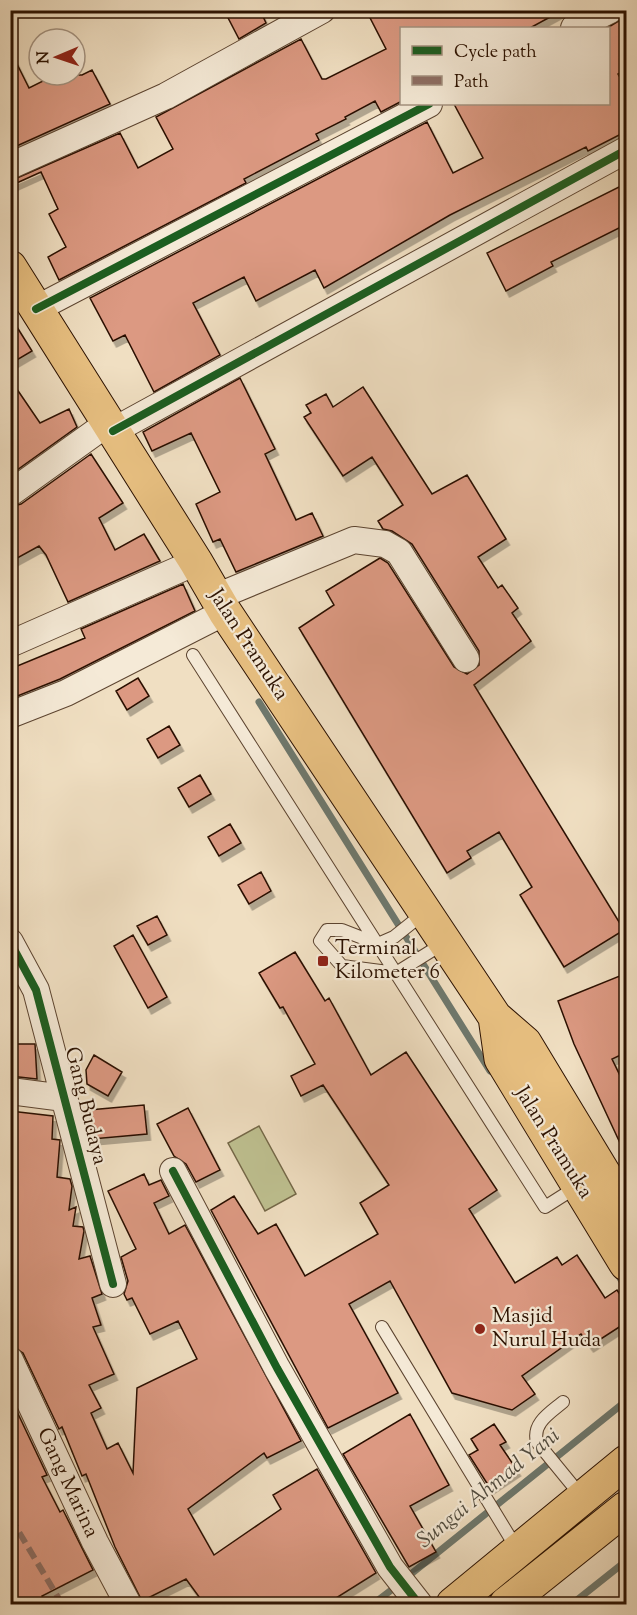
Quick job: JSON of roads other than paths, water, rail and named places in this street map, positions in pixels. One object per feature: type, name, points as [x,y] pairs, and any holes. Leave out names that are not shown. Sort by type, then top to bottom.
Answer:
[{"type":"main road","name":"Jalan Pramuka","points":[[10,267],[196,562],[415,920],[434,949],[495,1017],[525,1043],[627,1210]]},
{"type":"main road","name":"Jalan Pramuka","points":[[495,1017],[501,1059],[571,1191],[627,1263]]},
{"type":"main road","points":[[453,1605],[513,1543],[575,1489],[627,1462]]},
{"type":"main road","points":[[506,1605],[627,1508]]},
{"type":"street","points":[[10,166],[166,96],[322,10]]},
{"type":"street","points":[[576,27],[610,10]]},
{"type":"street","points":[[36,309],[427,105]]},
{"type":"street","points":[[12,492],[110,427],[627,150]]},
{"type":"street","points":[[10,715],[66,693],[220,604],[354,540],[385,544],[399,552],[466,659]]},
{"type":"street","points":[[10,644],[196,562]]},
{"type":"street","name":"Gang Budaya","points":[[10,942],[36,990],[112,1284]]},
{"type":"street","points":[[10,1091],[64,1098]]},
{"type":"street","points":[[173,1171],[278,1368],[384,1557],[419,1605]]},
{"type":"street","name":"Gang Marina","points":[[10,1360],[95,1542],[128,1605]]},
{"type":"lane","points":[[193,655],[546,1207],[571,1191]]},
{"type":"lane","points":[[415,920],[394,936],[378,944],[342,930],[327,930],[320,941],[342,966],[396,973],[434,949]]},
{"type":"lane","points":[[382,1327],[513,1543]]},
{"type":"lane","points":[[563,1402],[538,1424],[537,1442],[575,1489]]},
{"type":"waterway","points":[[259,702],[490,1071]]},
{"type":"waterway","points":[[617,1273],[626,1288]]},
{"type":"waterway","name":"Sungai Ahmad Yani","points":[[406,1578],[626,1401]]},
{"type":"waterway","name":"Sungai Ahmad Yani","points":[[572,1604],[626,1561]]},
{"type":"waterway","name":"Sungai Ahmad Yani","points":[[373,1604],[398,1585]]},
{"type":"place","name":"Terminal Kilometer 6","points":[[323,961]]},
{"type":"place","name":"Masjid Nurul Huda","points":[[480,1329]]}]
